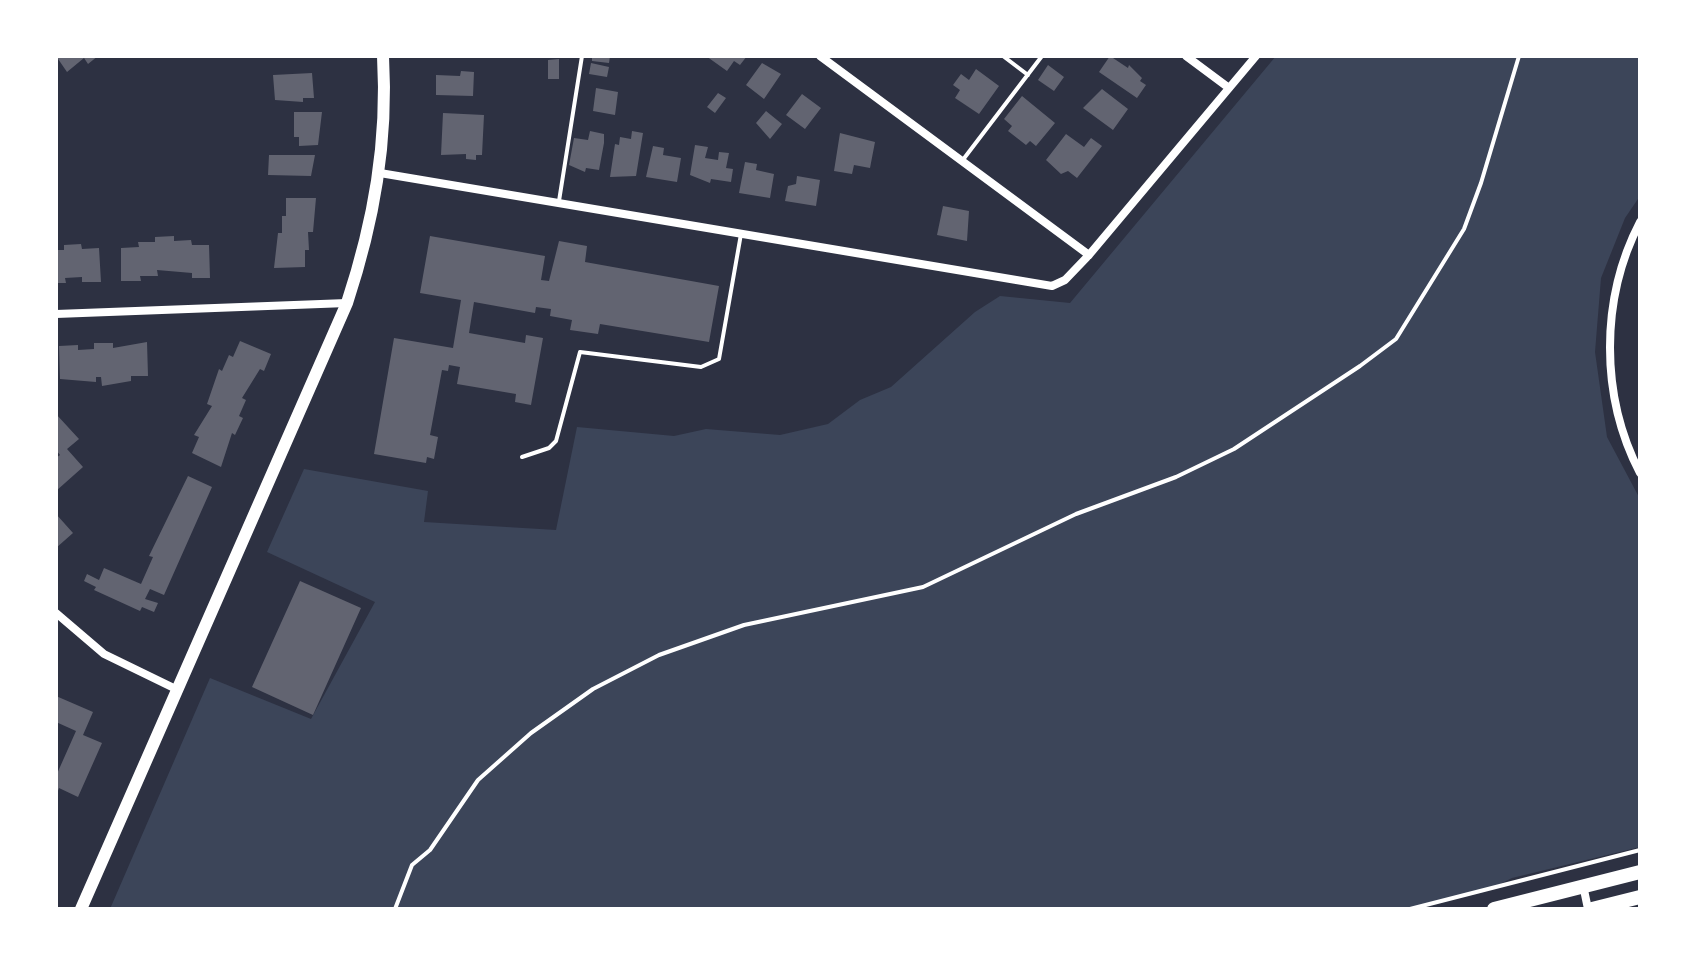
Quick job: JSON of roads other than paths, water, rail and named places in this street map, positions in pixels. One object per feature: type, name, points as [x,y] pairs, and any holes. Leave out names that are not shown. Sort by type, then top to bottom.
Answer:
[{"type":"highway","points":[[1494,909],[1640,872]]},
{"type":"highway","points":[[1590,909],[1640,897]]},
{"type":"main road","points":[[81,909],[347,303],[367,239],[380,173],[385,121],[383,56]]},
{"type":"street","points":[[820,56],[1089,255]]},
{"type":"street","points":[[1186,56],[1229,88]]},
{"type":"street","points":[[380,173],[1052,286],[1065,280],[1089,255],[1256,56]]},
{"type":"street","points":[[1640,222],[1619,279],[1610,352],[1620,425],[1640,473]]},
{"type":"street","points":[[56,314],[347,303]]},
{"type":"street","points":[[56,613],[104,654],[178,690]]},
{"type":"street","points":[[1583,885],[1590,909]]},
{"type":"lane","points":[[559,203],[582,56]]},
{"type":"lane","points":[[1003,56],[1028,75]]},
{"type":"lane","points":[[962,161],[1042,56]]},
{"type":"lane","points":[[522,457],[549,448],[556,441],[580,352],[701,367],[719,359],[741,234]]}]
